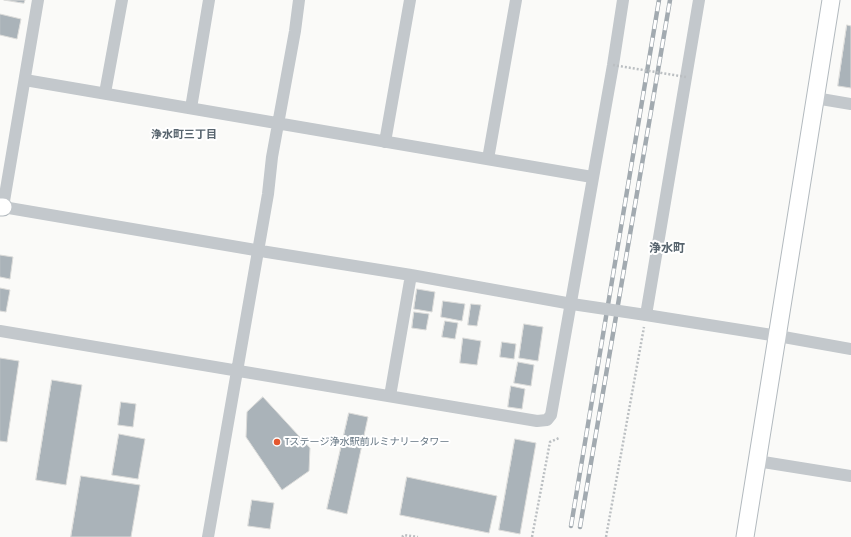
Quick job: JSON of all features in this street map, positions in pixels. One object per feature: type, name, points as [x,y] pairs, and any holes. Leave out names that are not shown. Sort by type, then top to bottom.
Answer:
[{"type":"street","points":[[38,0],[2,207],[411,274],[572,304],[778,336],[851,349]]},
{"type":"street","points":[[105,93],[122,0]]},
{"type":"street","points":[[191,108],[209,0]]},
{"type":"street","points":[[208,537],[268,194],[272,157],[295,31],[299,0]]},
{"type":"street","points":[[385,142],[410,0]]},
{"type":"street","points":[[488,159],[516,0]]},
{"type":"street","points":[[0,331],[537,421],[547,420],[551,415],[572,304],[592,177],[623,0]]},
{"type":"street","points":[[646,315],[699,0]]},
{"type":"street","points":[[745,537],[778,336],[814,98],[831,0]]},
{"type":"street","points":[[25,80],[592,177]]},
{"type":"street","points":[[814,98],[851,104]]},
{"type":"street","points":[[390,396],[411,274]]},
{"type":"street","points":[[758,461],[851,476]]},
{"type":"path","points":[[613,64],[686,78]]},
{"type":"path","points":[[606,537],[646,315]]},
{"type":"path","points":[[532,537],[550,442],[559,438]]},
{"type":"path","points":[[402,537],[404,535],[418,537]]},
{"type":"building","points":[[4,0],[25,0],[24,3]]},
{"type":"building","points":[[0,14],[21,19],[17,39],[0,35]]},
{"type":"building","points":[[847,25],[851,26],[851,88],[838,86]]},
{"type":"building","points":[[0,255],[13,257],[10,279],[0,277]]},
{"type":"building","points":[[0,288],[10,290],[6,312],[0,311]]},
{"type":"building","points":[[417,289],[435,292],[432,312],[414,309]]},
{"type":"building","points":[[443,301],[465,304],[462,321],[441,317]]},
{"type":"building","points":[[471,304],[481,305],[477,326],[468,325]]},
{"type":"building","points":[[414,312],[429,314],[426,330],[412,328]]},
{"type":"building","points":[[445,321],[458,323],[455,339],[442,337]]},
{"type":"building","points":[[524,324],[543,327],[538,361],[519,358]]},
{"type":"building","points":[[463,338],[481,341],[477,365],[460,363]]},
{"type":"building","points":[[502,342],[516,344],[514,359],[500,357]]},
{"type":"building","points":[[0,358],[19,361],[7,442],[0,441]]},
{"type":"building","points":[[518,362],[534,365],[531,386],[514,383]]},
{"type":"building","points":[[52,380],[82,385],[66,485],[36,480]]},
{"type":"building","points":[[511,386],[525,389],[522,409],[508,407]]},
{"type":"building","name":"Tステージ浄水駅前ルミナリータワー","points":[[263,397],[310,448],[309,471],[282,490],[246,437],[247,412]]},
{"type":"building","points":[[121,402],[136,404],[133,427],[118,425]]},
{"type":"building","points":[[349,413],[368,417],[347,514],[327,509]]},
{"type":"building","points":[[119,434],[145,439],[138,479],[112,475]]},
{"type":"building","points":[[515,439],[536,443],[520,534],[499,530]]},
{"type":"building","points":[[81,476],[140,485],[131,537],[71,537]]},
{"type":"building","points":[[407,477],[497,496],[489,533],[400,515]]},
{"type":"building","points":[[252,500],[274,503],[270,529],[248,526]]},
{"type":"railway","points":[[571,526],[659,0]]},
{"type":"railway","points":[[580,527],[670,0]]},
{"type":"place","name":"Tステージ浄水駅前ルミナリータワー","points":[[277,442]]},
{"type":"district","name":"浄水町三丁目","points":[[184,135]]},
{"type":"district","name":"浄水町","points":[[667,248]]}]
